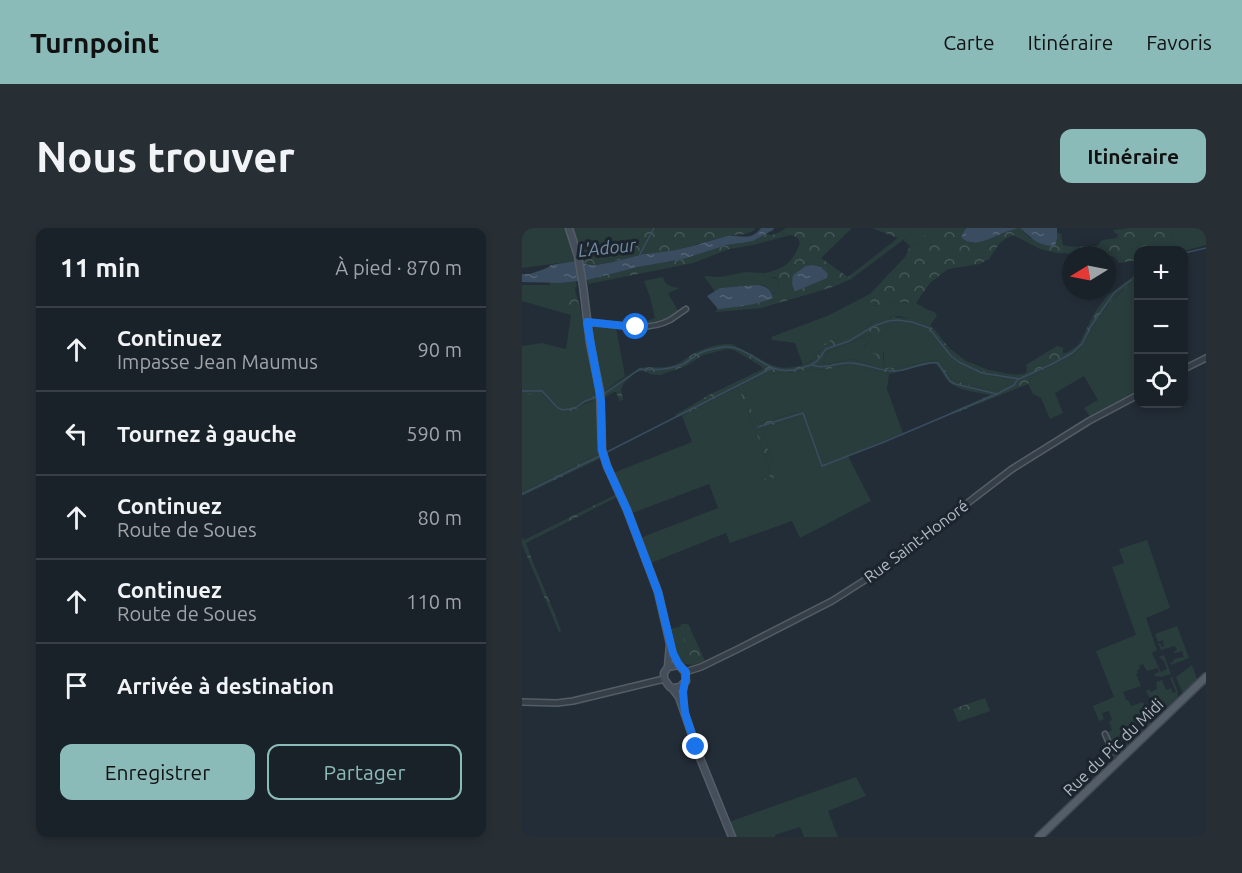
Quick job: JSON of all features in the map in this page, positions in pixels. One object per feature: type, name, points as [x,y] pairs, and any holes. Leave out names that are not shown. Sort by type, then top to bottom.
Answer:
[{"type":"main road","points":[[569,228],[578,256],[601,401],[602,450],[658,592],[670,644],[679,665],[686,672],[683,697],[685,713]]},
{"type":"main road","points":[[670,644],[668,667],[664,673],[664,679],[677,694],[732,837]]},
{"type":"main road","points":[[668,667],[679,665]]},
{"type":"main road","name":"Rue du Pic du Midi","points":[[1039,837],[1206,677]]},
{"type":"main road","points":[[670,687],[677,688],[684,684]]},
{"type":"street","points":[[587,322],[636,327],[650,326],[669,321],[686,309]]},
{"type":"street","points":[[1188,367],[1206,358]]},
{"type":"street","name":"Rue Saint-Honoré","points":[[686,672],[738,650],[832,601],[922,540],[1012,469],[1089,421],[1134,397]]},
{"type":"street","points":[[522,702],[573,701],[664,679]]},
{"type":"street","points":[[1106,734],[1117,762]]},
{"type":"green space","points":[[522,228],[567,228],[575,261],[522,268]]},
{"type":"green space","points":[[572,228],[646,228],[640,239],[632,245],[598,251],[588,248],[579,251]]},
{"type":"green space","points":[[646,228],[755,228],[746,234],[727,236],[676,250],[640,255],[597,265],[583,263],[579,251],[582,247],[598,252],[629,246],[640,238]]},
{"type":"green space","points":[[786,228],[852,228],[821,258],[848,277],[898,238],[872,228],[913,228],[903,240],[851,279],[833,287],[761,308],[716,312],[717,308],[773,298],[772,294],[778,292],[778,279],[764,276],[765,273],[783,267],[794,255],[800,243],[798,238],[792,235],[729,249],[693,263],[588,284],[587,280],[591,278],[683,259],[727,245],[753,241]]},
{"type":"green space","points":[[913,228],[926,228],[923,240],[910,246],[903,240]]},
{"type":"green space","points":[[926,228],[966,228],[961,237],[971,243],[1020,228],[1030,238],[1055,245],[1056,232],[1061,234],[1063,245],[1066,246],[1062,246],[1062,253],[1057,253],[1040,249],[1013,235],[999,244],[989,259],[980,264],[948,269],[930,283],[916,303],[894,302],[871,305],[870,294],[905,257],[910,246],[923,240]]},
{"type":"green space","points":[[1176,228],[1206,228],[1206,245],[1188,250],[1188,246],[1166,246]]},
{"type":"green space","points":[[1176,228],[1166,246],[1134,246],[1134,261],[1119,263],[1116,259],[1116,246],[1098,246],[1103,240],[1117,238],[1118,234],[1114,233],[1114,230]]},
{"type":"green space","points":[[745,272],[765,273],[764,276],[778,279],[778,292],[772,294],[763,285],[720,288],[715,292],[704,276],[720,277]]},
{"type":"green space","points":[[1134,276],[1134,281],[1116,296],[1116,289]]},
{"type":"green space","points":[[663,277],[667,284],[680,288],[668,293],[677,309],[655,318],[644,281]]},
{"type":"green space","points":[[576,281],[576,294],[572,293],[577,316],[582,314],[583,324],[586,325],[598,395],[563,408],[541,389],[522,389],[522,346],[542,343],[566,349],[571,315],[522,301],[522,285],[550,285],[550,282]]},
{"type":"green space","points":[[1134,281],[1134,395],[1091,418],[1084,408],[1098,400],[1084,376],[1055,393],[1063,413],[1050,419],[1041,398],[1033,394],[1028,384],[1043,370],[1075,354],[1105,309],[1113,300],[1116,300],[1116,296]]},
{"type":"green space","points":[[572,293],[576,294],[582,314],[578,316],[565,303],[564,297]]},
{"type":"green space","points":[[870,294],[872,305],[893,302],[916,303],[933,311],[926,320],[899,316],[871,323],[861,332],[821,349],[814,359],[803,365],[795,343],[772,340],[771,337],[827,316]]},
{"type":"green space","points":[[1104,300],[1113,300],[1098,319],[1083,345],[1070,358],[1037,373],[1028,384],[953,414],[951,412],[990,395],[968,391],[953,385],[934,363],[889,374],[863,367],[841,367],[766,374],[742,385],[757,424],[798,412],[800,416],[761,429],[775,476],[769,482],[764,480],[770,476],[767,460],[738,387],[686,414],[678,417],[675,415],[709,395],[763,369],[734,350],[727,349],[703,355],[686,366],[660,375],[644,371],[636,372],[624,383],[621,389],[623,400],[620,401],[616,392],[603,398],[602,393],[639,368],[671,366],[700,351],[721,344],[732,344],[767,363],[780,367],[800,366],[813,360],[829,341],[853,335],[879,320],[892,317],[926,320],[933,311],[937,315],[930,326],[949,348],[947,354],[923,327],[910,323],[894,323],[888,326],[874,344],[874,346],[883,348],[883,368],[935,360],[939,361],[952,380],[996,390],[1013,382],[982,375],[980,374],[982,371],[989,370],[1007,374],[1026,373],[1026,365],[1057,346],[1063,348],[1063,354],[1070,351],[1079,344],[1095,312]],"holes":[[[871,334],[871,339],[864,348],[864,352],[876,354],[876,366],[852,359],[823,363],[828,352]]]},
{"type":"green space","points":[[677,309],[680,315],[674,319],[638,328],[638,324],[655,318],[663,310]]},
{"type":"green space","points":[[894,323],[910,323],[923,327],[947,353],[949,348],[966,361],[989,370],[989,376],[1014,382],[996,390],[984,389],[952,380],[939,361],[935,360],[883,368],[884,353],[874,344],[888,326]]},
{"type":"green space","points":[[590,324],[616,327],[625,376],[602,393]]},
{"type":"green space","points":[[871,334],[871,339],[864,347],[876,354],[876,366],[852,359],[823,363],[828,352]]},
{"type":"green space","points":[[863,367],[889,374],[887,389],[903,433],[848,456],[871,501],[800,538],[792,521],[730,543],[726,533],[651,563],[640,538],[718,508],[709,484],[630,514],[613,473],[692,442],[682,416],[738,387],[767,460],[769,482],[773,464],[761,429],[800,416],[797,412],[757,424],[742,385],[766,374]]},
{"type":"green space","points":[[522,389],[543,389],[558,405],[564,408],[597,395],[599,399],[572,411],[566,411],[553,407],[543,395],[522,394]]},
{"type":"green space","points":[[522,394],[541,394],[554,407],[561,410],[571,409],[599,399],[600,453],[522,492]]},
{"type":"green space","points":[[600,453],[601,458],[522,496],[522,492]]},
{"type":"green space","points":[[617,494],[619,496],[526,543],[557,620],[561,631],[559,632],[522,544],[522,537],[524,540]]},
{"type":"green space","points":[[1147,540],[1170,608],[1146,618],[1157,650],[1152,653],[1161,672],[1167,669],[1164,661],[1159,657],[1164,655],[1171,674],[1156,677],[1154,674],[1159,672],[1158,668],[1147,671],[1143,664],[1139,666],[1140,669],[1136,674],[1141,686],[1123,692],[1131,706],[1143,702],[1152,724],[1142,733],[1141,731],[1134,733],[1132,724],[1128,726],[1129,729],[1124,729],[1129,746],[1117,758],[1107,733],[1112,730],[1109,711],[1102,713],[1104,719],[1099,721],[1093,706],[1114,697],[1096,651],[1136,635],[1112,567],[1124,563],[1119,549]]},
{"type":"green space","points":[[682,624],[688,624],[705,661],[697,664],[688,653],[679,627]]},
{"type":"green space","points":[[1177,626],[1189,658],[1171,665],[1174,659],[1184,657],[1182,651],[1175,653],[1174,651],[1177,650],[1175,646],[1161,650],[1158,644],[1164,646],[1164,640],[1158,642],[1155,634]]},
{"type":"green space","points":[[679,627],[688,653],[697,664],[683,663],[676,655],[670,629]]},
{"type":"green space","points":[[1192,665],[1198,682],[1183,694],[1176,677]]},
{"type":"green space","points":[[1172,677],[1178,695],[1166,710],[1163,701],[1155,704],[1146,691],[1149,689],[1151,692],[1157,689],[1156,682],[1162,680],[1166,690],[1171,688],[1173,693],[1176,692],[1170,678]]},
{"type":"green space","points":[[985,698],[990,711],[958,722],[953,709]]},
{"type":"green space","points":[[856,777],[866,796],[828,811],[838,837],[804,837],[800,827],[775,835],[775,837],[734,837],[729,822]]},
{"type":"water","points":[[761,228],[774,228],[753,241],[727,245],[683,259],[638,267],[587,280],[560,283],[522,282],[522,274],[530,274],[551,265],[575,261],[597,265],[640,255],[676,250],[727,236],[749,236]]},
{"type":"water","points":[[966,228],[1020,228],[974,242],[961,237]]},
{"type":"water","points":[[1020,228],[1057,228],[1055,246],[1039,243]]},
{"type":"water","points":[[806,266],[821,267],[828,274],[827,278],[796,291],[792,282],[793,275]]},
{"type":"water","points":[[756,285],[767,288],[773,298],[753,304],[718,309],[707,296],[720,288]]},
{"type":"waterway","name":"L'Adour","points":[[639,256],[654,228]]},
{"type":"waterway","points":[[1188,252],[1206,248]]},
{"type":"waterway","points":[[604,394],[640,369],[676,367],[702,352],[723,347],[742,350],[776,369],[786,371],[797,369],[814,364],[826,349],[849,341],[874,326],[898,320],[929,328],[951,356],[959,362],[982,373],[1019,379],[1072,353],[1082,344],[1091,326],[1115,292],[1131,280]]},
{"type":"waterway","points":[[812,365],[822,367],[855,363],[896,371],[928,363],[938,363],[950,381],[955,384],[997,394],[1014,385],[1018,379]]},
{"type":"waterway","points":[[607,452],[772,368]]},
{"type":"waterway","points":[[522,391],[542,391],[558,408],[563,410],[575,408],[597,397]]},
{"type":"waterway","points":[[758,427],[803,413],[822,466],[997,394]]},
{"type":"waterway","points":[[522,494],[600,456]]},
{"type":"route","points":[[636,327],[587,322],[601,401],[602,450],[652,574],[675,659],[686,672],[683,692],[685,713],[696,747]]}]
